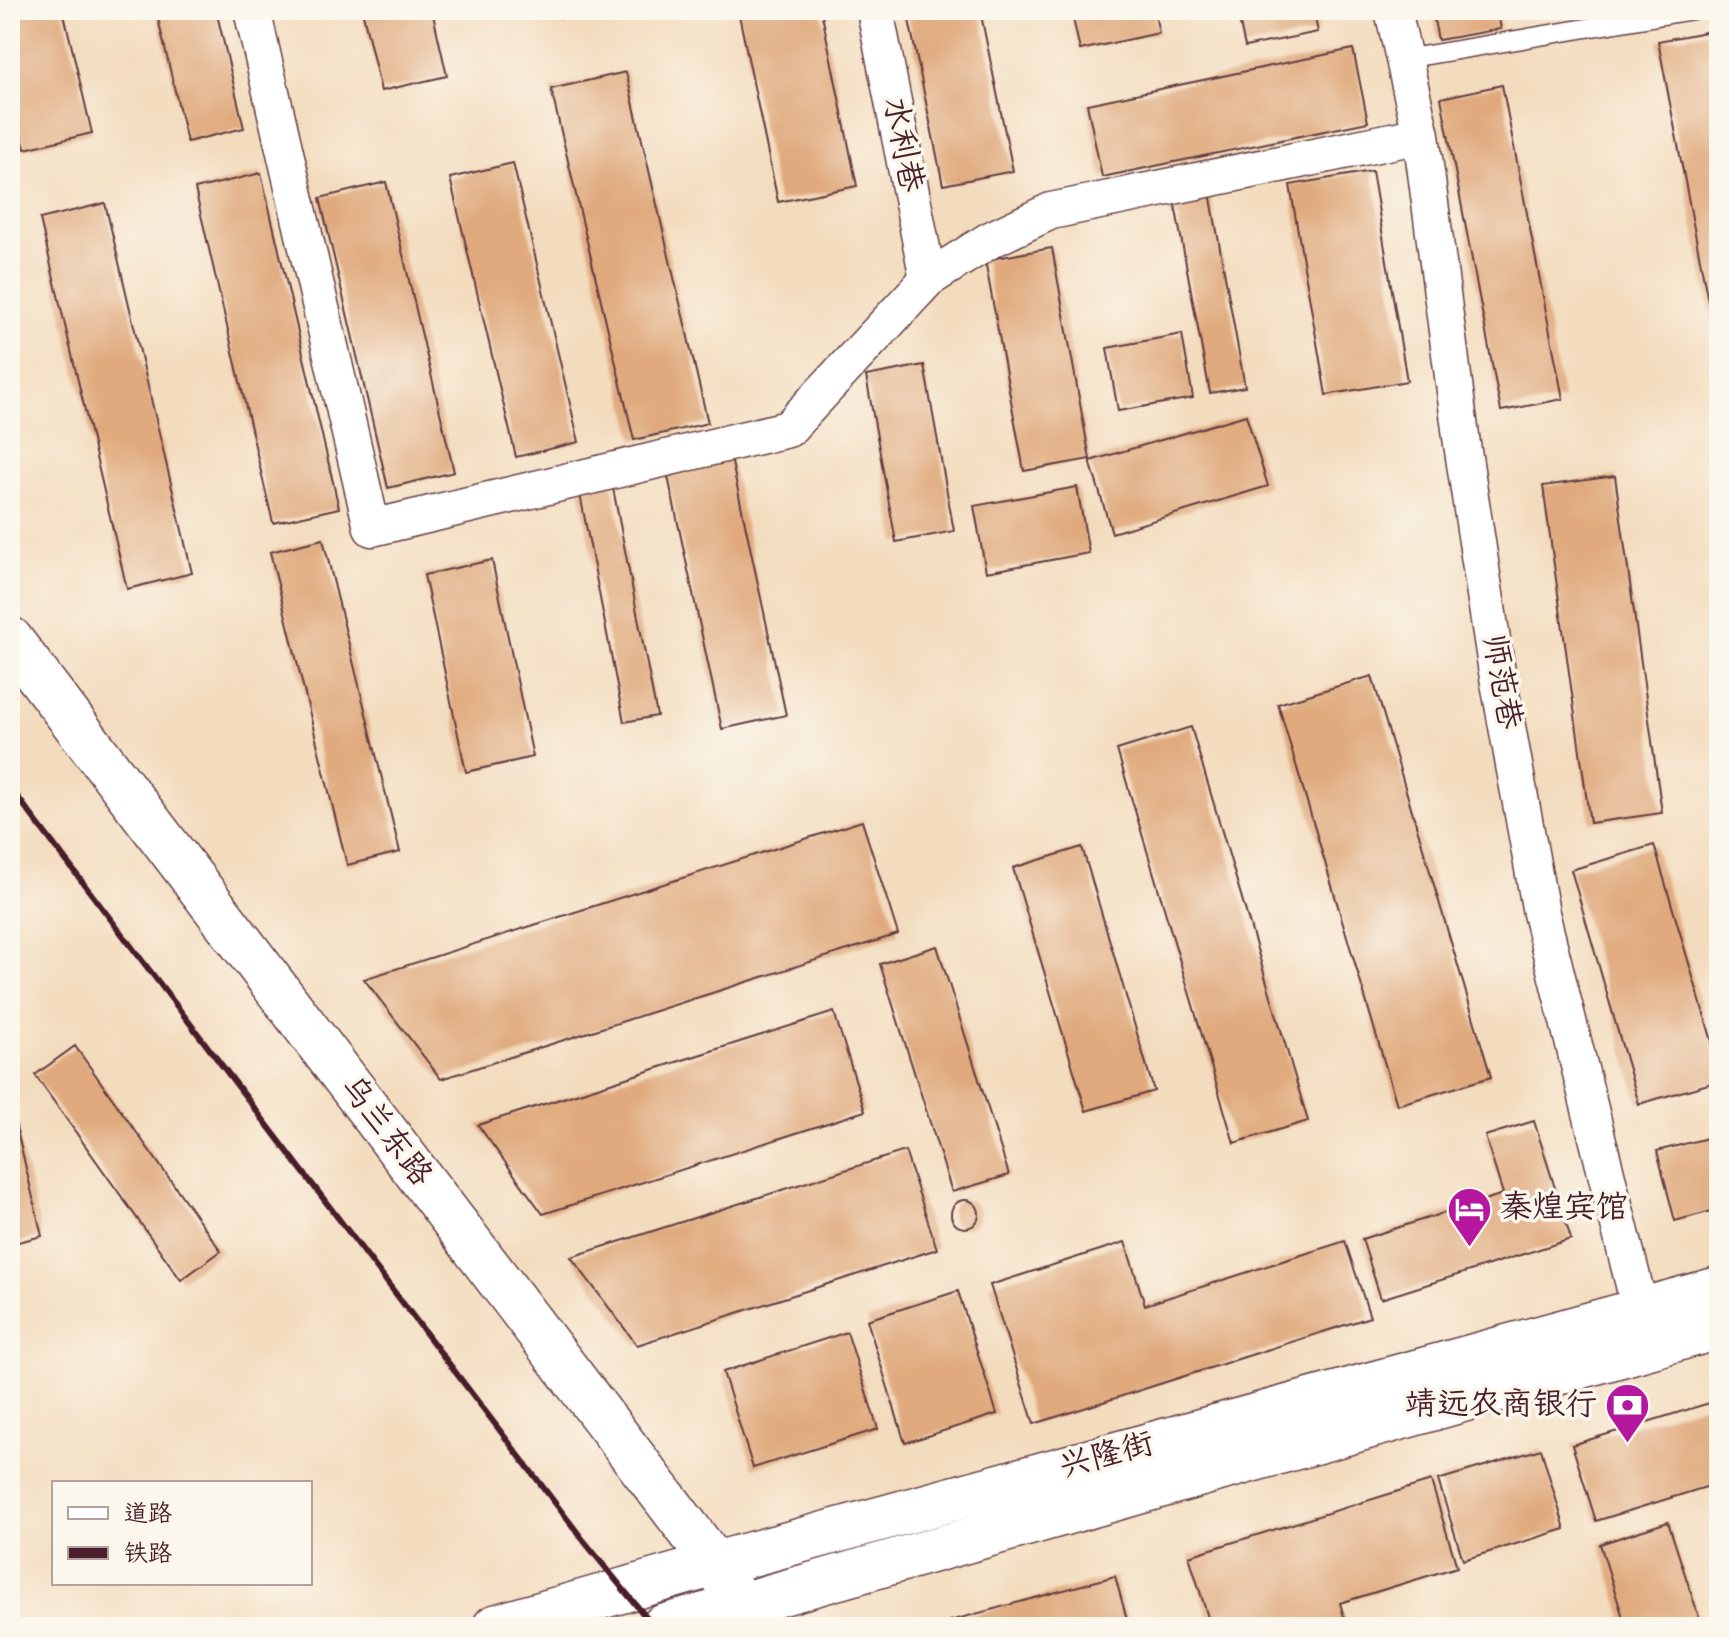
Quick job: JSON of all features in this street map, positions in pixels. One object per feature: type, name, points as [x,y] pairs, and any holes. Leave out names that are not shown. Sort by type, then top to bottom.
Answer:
[{"type":"main road","name":"乌兰东路","points":[[10,639],[715,1564],[749,1617]]},
{"type":"main road","name":"兴隆街","points":[[663,1627],[749,1617],[1645,1329],[1719,1289]]},
{"type":"main road","name":"兴隆街","points":[[495,1627],[715,1564],[1645,1329],[1719,1327]]},
{"type":"street","points":[[252,10],[372,528],[788,429],[928,279],[990,240],[1051,211],[1421,135]]},
{"type":"street","name":"水利巷","points":[[875,10],[928,279]]},
{"type":"street","name":"师范巷","points":[[1393,10],[1421,135],[1462,444],[1494,651],[1541,913],[1645,1329]]},
{"type":"lane","points":[[1404,59],[1693,10]]},
{"type":"building","points":[[10,10],[63,10],[92,133],[25,149],[10,86]]},
{"type":"building","points":[[156,10],[216,10],[244,128],[187,142]]},
{"type":"building","points":[[362,10],[432,10],[447,76],[381,91]]},
{"type":"building","points":[[559,10],[592,10],[592,11],[560,18]]},
{"type":"building","points":[[738,10],[821,10],[857,186],[778,202]]},
{"type":"building","points":[[907,10],[980,10],[1013,171],[943,185]]},
{"type":"building","points":[[1071,10],[1154,10],[1159,33],[1080,50]]},
{"type":"building","points":[[1237,10],[1313,10],[1318,32],[1245,47]]},
{"type":"building","points":[[1432,10],[1497,10],[1501,29],[1438,40]]},
{"type":"building","points":[[1711,31],[1719,75],[1718,353],[1658,41]]},
{"type":"building","points":[[1353,49],[1368,122],[1102,177],[1087,104]]},
{"type":"building","points":[[626,72],[708,423],[634,440],[551,89]]},
{"type":"building","points":[[1502,85],[1563,399],[1501,411],[1441,98]]},
{"type":"building","points":[[513,163],[579,442],[516,457],[450,178]]},
{"type":"building","points":[[1372,171],[1407,381],[1326,395],[1290,185]]},
{"type":"building","points":[[261,173],[339,508],[273,523],[195,189]]},
{"type":"building","points":[[386,182],[454,472],[388,488],[320,198]]},
{"type":"building","points":[[1209,187],[1245,387],[1210,393],[1173,194]]},
{"type":"building","points":[[105,203],[192,573],[127,589],[40,219]]},
{"type":"building","points":[[1052,248],[1090,459],[1024,471],[985,260]]},
{"type":"building","points":[[1182,334],[1193,398],[1118,411],[1107,348]]},
{"type":"building","points":[[924,365],[954,531],[896,542],[866,376]]},
{"type":"building","points":[[1246,415],[1268,486],[1112,533],[1090,461]]},
{"type":"building","points":[[731,458],[786,715],[722,729],[667,472]]},
{"type":"building","points":[[1615,476],[1662,813],[1590,823],[1543,486]]},
{"type":"building","points":[[612,483],[657,716],[624,722],[579,489]]},
{"type":"building","points":[[1077,487],[1089,553],[986,572],[974,506]]},
{"type":"building","points":[[323,539],[400,852],[347,865],[270,552]]},
{"type":"building","points":[[492,560],[533,757],[466,772],[424,575]]},
{"type":"building","points":[[1372,676],[1491,1077],[1397,1105],[1278,704]]},
{"type":"building","points":[[1191,727],[1308,1121],[1234,1143],[1117,750]]},
{"type":"building","points":[[862,821],[898,934],[441,1079],[364,979]]},
{"type":"building","points":[[1654,845],[1719,1065],[1719,1081],[1639,1104],[1571,870]]},
{"type":"building","points":[[1082,847],[1154,1091],[1086,1111],[1013,868]]},
{"type":"building","points":[[937,946],[1009,1175],[952,1192],[880,964]]},
{"type":"building","points":[[834,1012],[865,1111],[543,1214],[478,1125]]},
{"type":"building","points":[[75,1046],[221,1251],[181,1280],[35,1075]]},
{"type":"building","points":[[10,1106],[42,1236],[10,1244]]},
{"type":"building","points":[[1534,1121],[1571,1239],[1381,1299],[1362,1239],[1503,1194],[1485,1136]]},
{"type":"building","points":[[1719,1135],[1719,1209],[1675,1221],[1657,1151]]},
{"type":"building","points":[[905,1151],[937,1249],[637,1345],[571,1257]]},
{"type":"building","points":[[965,1200],[975,1204],[979,1214],[975,1224],[965,1228],[955,1224],[951,1214],[955,1204]]},
{"type":"building","points":[[1345,1241],[1370,1317],[1034,1424],[990,1285],[1125,1242],[1145,1305]]},
{"type":"building","points":[[958,1291],[997,1414],[905,1443],[867,1320]]},
{"type":"building","points":[[847,1332],[878,1429],[753,1468],[723,1372]]},
{"type":"building","points":[[1719,1400],[1719,1483],[1596,1521],[1572,1445]]},
{"type":"building","points":[[1541,1449],[1565,1529],[1463,1560],[1438,1480]]},
{"type":"building","points":[[1431,1481],[1457,1567],[1340,1603],[1347,1627],[1211,1627],[1189,1556]]},
{"type":"building","points":[[1668,1522],[1702,1627],[1626,1627],[1600,1544]]},
{"type":"building","points":[[1115,1576],[1129,1627],[952,1627],[950,1621]]},
{"type":"railway","points":[[10,787],[584,1541],[654,1627]]},
{"type":"place","name":"秦煌宾馆","points":[[1469,1248]]},
{"type":"place","name":"靖远农商银行","points":[[1628,1445]]}]
